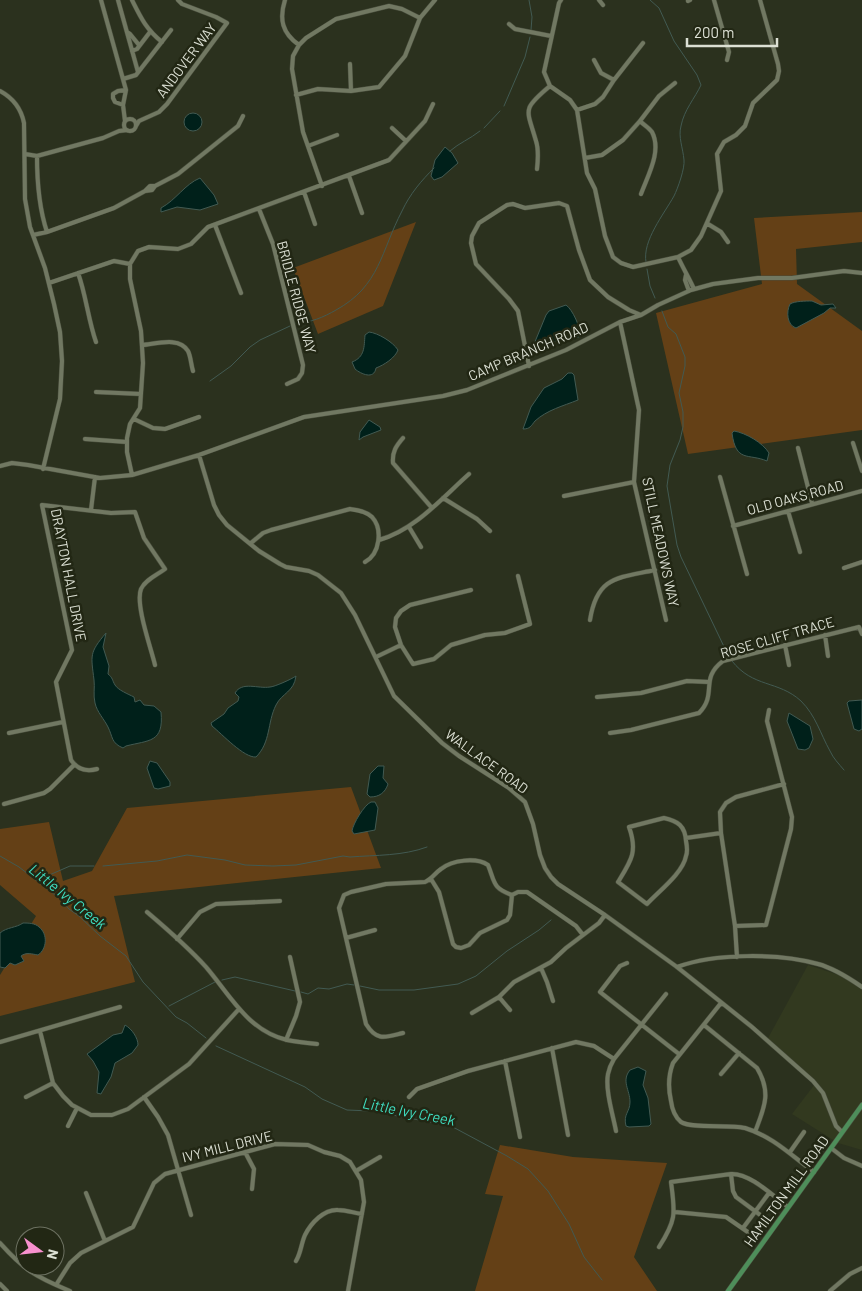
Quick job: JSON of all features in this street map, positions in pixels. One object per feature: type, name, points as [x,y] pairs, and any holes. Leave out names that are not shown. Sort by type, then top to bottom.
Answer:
[{"type":"main road","name":"HAMILTON MILL ROAD","points":[[728,1291],[862,1105]]},
{"type":"street","points":[[25,154],[36,156],[103,138],[119,131],[131,131],[136,126],[128,121],[125,114],[123,105],[126,90],[101,0]]},
{"type":"street","points":[[118,0],[138,72]]},
{"type":"street","points":[[132,0],[144,24],[162,42]]},
{"type":"street","name":"ANDOVER WAY","points":[[136,126],[140,121],[159,112],[167,104],[227,23],[182,4],[178,0]]},
{"type":"street","points":[[285,0],[281,12],[284,27],[291,39],[299,45]]},
{"type":"street","points":[[296,95],[318,89],[351,91],[379,87],[405,56],[420,18],[435,0]]},
{"type":"street","points":[[561,0],[558,3],[544,72],[550,86],[570,100],[577,110],[587,173],[595,189],[605,236],[613,257],[621,263],[633,267],[678,256],[691,250],[708,224],[721,191],[717,154],[724,142],[736,135],[745,126],[753,104],[776,80],[779,71],[760,0]]},
{"type":"street","points":[[600,0],[604,5]]},
{"type":"street","points":[[714,0],[728,52],[727,60]]},
{"type":"street","points":[[322,186],[302,132],[292,68],[293,56],[299,45],[306,38],[336,19],[389,6],[402,9],[420,18]]},
{"type":"street","points":[[509,24],[515,29],[551,36]]},
{"type":"street","points":[[123,79],[136,75],[171,30]]},
{"type":"street","points":[[127,32],[139,45]]},
{"type":"street","points":[[132,51],[136,49],[150,32]]},
{"type":"street","points":[[577,110],[595,104],[603,97],[643,43]]},
{"type":"street","points":[[594,60],[601,73],[614,80]]},
{"type":"street","points":[[350,64],[351,91]]},
{"type":"street","points":[[584,158],[602,155],[623,140],[659,96],[675,83]]},
{"type":"street","points":[[537,169],[537,142],[528,117],[529,108],[535,98],[550,86]]},
{"type":"street","points":[[123,105],[115,102],[113,98],[115,92],[126,90]]},
{"type":"street","points":[[0,91],[16,104],[22,114],[25,130],[25,199],[33,235],[49,283],[60,332],[62,362],[60,399],[43,469],[12,463],[0,466]]},
{"type":"street","points":[[132,474],[127,452],[127,442],[130,424],[140,408],[143,363],[141,331],[130,279],[130,264],[138,251],[150,247],[178,249],[191,244],[208,227],[388,160],[425,121],[433,104]]},
{"type":"street","points":[[33,235],[47,232],[114,208],[145,191],[152,190],[155,186],[178,174],[238,126],[244,116]]},
{"type":"street","points":[[119,131],[128,121],[140,121]]},
{"type":"street","points":[[126,130],[128,121]]},
{"type":"street","points":[[640,121],[651,130],[655,140],[656,154],[641,194]]},
{"type":"street","points":[[392,128],[406,141]]},
{"type":"street","points":[[308,146],[337,135]]},
{"type":"street","points":[[36,156],[42,218],[47,232]]},
{"type":"street","points":[[349,176],[362,213]]},
{"type":"street","points":[[304,192],[315,224]]},
{"type":"street","points":[[529,366],[518,311],[510,299],[476,264],[471,243],[472,236],[479,223],[507,205],[513,204],[525,208],[559,203],[567,206],[579,250],[590,280],[608,297],[641,315]]},
{"type":"street","name":"BRIDLE RIDGE WAY","points":[[259,209],[272,244],[303,365],[302,373],[298,379],[287,384]]},
{"type":"street","points":[[708,224],[722,232],[728,242]]},
{"type":"street","points":[[215,225],[241,293]]},
{"type":"street","points":[[678,256],[689,278],[691,290]]},
{"type":"street","points":[[49,283],[114,260],[130,264]]},
{"type":"street","name":"CAMP BRANCH ROAD","points":[[43,469],[95,477],[121,477],[200,455],[300,418],[456,393],[529,366],[691,290],[713,284],[758,278],[792,278],[844,271],[862,273]]},
{"type":"street","points":[[78,273],[84,290],[96,342]]},
{"type":"street","name":"STILL MEADOWS WAY","points":[[620,322],[639,410],[634,482],[666,620]]},
{"type":"street","points":[[142,345],[173,342],[183,345],[189,352],[193,371]]},
{"type":"street","points":[[96,392],[141,394]]},
{"type":"street","points":[[134,419],[153,428],[165,429],[199,417]]},
{"type":"street","points":[[403,438],[392,455],[393,463],[432,508]]},
{"type":"street","points":[[85,439],[127,442]]},
{"type":"street","points":[[853,443],[862,471]]},
{"type":"street","points":[[798,448],[812,503]]},
{"type":"street","name":"WALLACE ROAD","points":[[200,455],[214,505],[219,515],[259,551],[286,568],[309,571],[318,575],[340,593],[355,615],[394,696],[442,743],[509,788],[525,802],[533,824],[540,855],[551,877],[558,884],[605,914],[677,967],[813,1081],[823,1093],[836,1126],[842,1132]]},
{"type":"street","points":[[379,540],[387,538],[409,526],[469,474]]},
{"type":"street","points":[[91,510],[95,477]]},
{"type":"street","points":[[720,477],[747,574]]},
{"type":"street","points":[[564,496],[634,482]]},
{"type":"street","name":"OLD OAKS ROAD","points":[[733,526],[812,503],[862,491]]},
{"type":"street","points":[[443,498],[477,519],[490,531]]},
{"type":"street","name":"DRAYTON HALL DRIVE","points":[[74,765],[71,760],[56,682],[72,650],[42,505],[111,513],[135,512],[144,538],[165,569],[149,580],[142,589],[139,600],[155,665]]},
{"type":"street","points":[[251,543],[263,533],[271,530],[350,509],[357,510],[371,516],[377,525],[379,540],[369,560],[365,562]]},
{"type":"street","points":[[788,511],[800,552]]},
{"type":"street","points":[[409,526],[421,547]]},
{"type":"street","points":[[844,568],[862,562]]},
{"type":"street","points":[[590,620],[594,602],[603,586],[618,578],[655,570]]},
{"type":"street","points":[[471,590],[410,605],[401,611],[396,618],[395,627],[401,645],[413,664],[434,659],[451,644],[485,634],[506,633],[530,624],[518,576]]},
{"type":"street","name":"ROSE CLIFF TRACE","points":[[610,734],[699,713],[706,706],[709,682],[714,668],[723,661],[859,627],[862,634]]},
{"type":"street","points":[[825,635],[828,656]]},
{"type":"street","points":[[376,657],[401,645]]},
{"type":"street","points":[[785,645],[789,664]]},
{"type":"street","points":[[597,698],[641,693],[687,681],[709,682]]},
{"type":"street","points":[[735,926],[766,925],[791,830],[792,817],[768,721],[769,710]]},
{"type":"street","points":[[9,733],[63,722]]},
{"type":"street","points":[[4,804],[44,793],[74,765],[84,770],[96,769]]},
{"type":"street","points":[[736,957],[735,926],[721,833],[720,812],[726,803],[736,797],[784,784]]},
{"type":"street","points":[[664,818],[679,824],[685,830],[686,838],[687,854],[683,865],[646,904],[618,882],[631,860],[634,848],[629,827],[664,818]]},
{"type":"street","points":[[686,838],[721,833]]},
{"type":"street","points":[[403,1033],[386,1037],[378,1036],[372,1033],[366,1024],[339,908],[344,895],[386,884],[418,883],[430,879],[445,866],[474,860],[482,861],[488,865],[494,884],[501,891],[512,895],[518,892],[527,892],[535,896],[576,926],[583,935]]},
{"type":"street","points":[[430,879],[439,892],[454,944],[456,947],[461,948],[469,944],[480,933],[507,920],[510,914],[512,895]]},
{"type":"street","points":[[177,939],[200,912],[216,904],[280,901]]},
{"type":"street","points":[[147,912],[204,966],[246,1017],[266,1031],[286,1040],[317,1044]]},
{"type":"street","points":[[472,1013],[499,997],[514,982],[541,968],[598,923],[605,914]]},
{"type":"street","points":[[346,938],[375,930]]},
{"type":"street","points":[[286,1040],[300,1002],[290,957]]},
{"type":"street","points":[[677,967],[702,961],[736,957],[780,957],[818,964],[838,972],[862,987]]},
{"type":"street","points":[[627,963],[620,966],[600,992],[679,1054]]},
{"type":"street","points":[[541,968],[553,1001]]},
{"type":"street","points":[[616,1130],[608,1075],[614,1059],[666,994]]},
{"type":"street","points":[[499,997],[510,1010]]},
{"type":"street","points":[[721,1003],[679,1054],[670,1070],[671,1104],[677,1118],[684,1124],[691,1126],[730,1126],[755,1132],[790,1152],[814,1172]]},
{"type":"street","points":[[0,1042],[120,1007]]},
{"type":"street","points":[[40,1031],[53,1083],[63,1096],[72,1105],[91,1115],[112,1115],[128,1109],[189,1064],[239,1009]]},
{"type":"street","points":[[704,1025],[757,1068],[762,1076],[766,1092],[763,1111],[755,1132]]},
{"type":"street","points":[[409,1097],[417,1090],[468,1071],[576,1042],[586,1043],[602,1050],[614,1059]]},
{"type":"street","points":[[552,1048],[568,1135]]},
{"type":"street","points":[[721,1074],[739,1053]]},
{"type":"street","points":[[505,1061],[520,1138]]},
{"type":"street","points":[[26,1096],[53,1083]]},
{"type":"street","points":[[144,1097],[158,1116],[168,1135],[191,1215]]},
{"type":"street","points":[[68,1126],[78,1108]]},
{"type":"street","points":[[790,1152],[804,1132]]},
{"type":"street","name":"IVY MILL DRIVE","points":[[56,1285],[70,1263],[81,1253],[133,1227],[154,1183],[165,1174],[275,1144],[308,1145],[340,1156],[350,1162],[356,1171]]},
{"type":"street","points":[[831,1148],[851,1162],[862,1166]]},
{"type":"street","points":[[245,1152],[254,1169],[252,1189]]},
{"type":"street","points":[[348,1291],[364,1202],[361,1180],[356,1171],[380,1157]]},
{"type":"street","points":[[660,1247],[672,1227],[675,1212],[672,1182],[732,1174],[746,1176],[788,1207]]},
{"type":"street","points":[[732,1174],[734,1194],[768,1220]]},
{"type":"street","points":[[86,1193],[105,1240]]},
{"type":"street","points":[[743,1228],[769,1193]]},
{"type":"street","points":[[296,1261],[301,1253],[304,1237],[309,1227],[322,1214],[338,1209],[362,1214]]},
{"type":"street","points":[[675,1212],[726,1217],[755,1237]]},
{"type":"street","points":[[0,1242],[24,1268],[35,1276],[70,1291]]},
{"type":"street","points":[[0,1252],[5,1248]]},
{"type":"street","points":[[830,1291],[850,1274],[862,1268]]},
{"type":"street","points":[[0,1284],[7,1291]]},
{"type":"shaded area","points":[[862,212],[862,242],[796,249],[797,284],[862,331],[862,430],[688,454],[656,313],[762,284],[754,218]]},
{"type":"shaded area","points":[[416,222],[383,306],[318,334],[293,268]]},
{"type":"shaded area","points":[[351,787],[381,868],[114,896],[135,982],[0,1016],[0,975],[36,916],[0,885],[0,829],[49,822],[63,881],[92,871],[127,808]]},
{"type":"shaded area","points":[[808,965],[839,975],[862,987],[862,1150],[838,1143],[792,1114],[815,1084],[767,1040]]},
{"type":"shaded area","points":[[500,1145],[573,1157],[667,1163],[634,1257],[657,1291],[475,1291],[503,1196],[485,1194]]},
{"type":"water","points":[[193,113],[199,116],[202,122],[199,128],[193,131],[187,128],[184,122],[187,116]]},
{"type":"water","points":[[445,147],[452,153],[458,163],[442,177],[434,180],[431,176],[435,160]]},
{"type":"water","points":[[200,178],[214,195],[218,204],[200,210],[177,207],[161,212],[161,208]]},
{"type":"water","points":[[812,301],[821,305],[833,304],[836,308],[830,308],[796,328],[793,326],[788,318],[790,304]]},
{"type":"water","points":[[566,305],[576,319],[581,336],[532,349],[549,311]]},
{"type":"water","points":[[369,332],[385,338],[398,350],[389,361],[376,368],[373,374],[367,375],[355,369],[352,362],[362,354],[365,335]]},
{"type":"water","points":[[568,373],[574,375],[578,400],[550,411],[535,421],[529,428],[523,429],[531,407],[544,388],[562,379]]},
{"type":"water","points":[[369,420],[380,427],[381,430],[359,440],[360,432]]},
{"type":"water","points":[[734,431],[749,436],[763,446],[769,453],[767,461],[740,453],[736,449],[734,442],[732,433]]},
{"type":"water","points":[[106,633],[103,647],[109,666],[108,674],[116,687],[134,697],[135,702],[140,700],[144,705],[154,706],[161,712],[160,730],[157,735],[148,741],[123,748],[114,742],[94,700],[92,655]]},
{"type":"water","points":[[296,676],[293,686],[276,705],[267,739],[256,757],[239,750],[212,726],[211,723],[238,701],[239,697],[235,693],[238,689],[246,686],[272,687]]},
{"type":"water","points":[[862,700],[862,729],[859,731],[854,729],[847,703],[849,701]]},
{"type":"water","points":[[789,713],[810,726],[813,739],[809,748],[805,750],[798,749],[787,721]]},
{"type":"water","points":[[150,761],[157,763],[170,782],[170,786],[154,788],[147,768]]},
{"type":"water","points":[[378,766],[384,766],[383,778],[388,784],[381,794],[370,797],[367,794],[370,774]]},
{"type":"water","points":[[371,802],[375,802],[378,808],[375,830],[354,834],[352,831],[357,820],[365,807]]},
{"type":"water","points":[[23,923],[36,925],[42,930],[45,937],[43,949],[38,955],[25,954],[21,956],[24,961],[15,965],[10,963],[5,968],[0,967],[0,933]]},
{"type":"water","points":[[125,1025],[134,1034],[138,1045],[132,1053],[115,1063],[111,1077],[101,1094],[97,1093],[99,1072],[87,1054],[113,1035],[122,1033]]},
{"type":"water","points":[[638,1067],[646,1071],[643,1085],[648,1098],[651,1124],[649,1126],[629,1127],[626,1126],[625,1122],[630,1102],[626,1078],[630,1070]]},
{"type":"waterway","points":[[529,0],[532,17],[531,30]]},
{"type":"waterway","points":[[646,262],[647,245],[650,237],[674,196],[681,178],[684,164],[680,138],[682,120],[701,85],[697,75],[674,41],[659,8],[650,0]]},
{"type":"waterway","points":[[504,106],[525,57],[530,37]]},
{"type":"waterway","points":[[484,128],[500,111]]},
{"type":"waterway","points":[[450,151],[480,131]]},
{"type":"waterway","points":[[296,323],[312,321],[327,315],[351,300],[362,290],[378,266],[405,205],[420,183],[434,168]]},
{"type":"waterway","points":[[647,269],[650,286],[655,298]]},
{"type":"waterway","points":[[662,311],[668,327],[676,334],[685,357],[679,393],[683,412],[683,427],[670,465],[667,486],[677,545],[729,657]]},
{"type":"waterway","points":[[210,381],[231,366],[260,340],[290,326]]},
{"type":"waterway","points":[[732,661],[748,676],[792,694],[801,701],[814,719],[833,756],[844,770]]},
{"type":"waterway","points":[[103,866],[157,861],[187,855],[225,860],[245,865],[296,865],[343,856],[399,854],[427,847]]},
{"type":"waterway","name":"Little Ivy Creek","points":[[0,856],[19,867],[59,898],[100,936],[126,956],[143,982],[176,1017],[206,1038]]},
{"type":"waterway","points":[[31,877],[47,876],[70,866],[94,866]]},
{"type":"waterway","points":[[360,986],[379,990],[414,990],[458,984],[476,976],[551,920]]},
{"type":"waterway","points":[[222,980],[235,977],[295,991]]},
{"type":"waterway","points":[[169,1006],[215,982]]},
{"type":"waterway","points":[[301,992],[308,994],[318,988],[329,989],[347,984],[354,985]]},
{"type":"waterway","name":"Little Ivy Creek","points":[[216,1046],[305,1087],[322,1099],[347,1110],[371,1111],[451,1126],[507,1156],[528,1169],[548,1191],[569,1224],[584,1257],[602,1280]]}]
